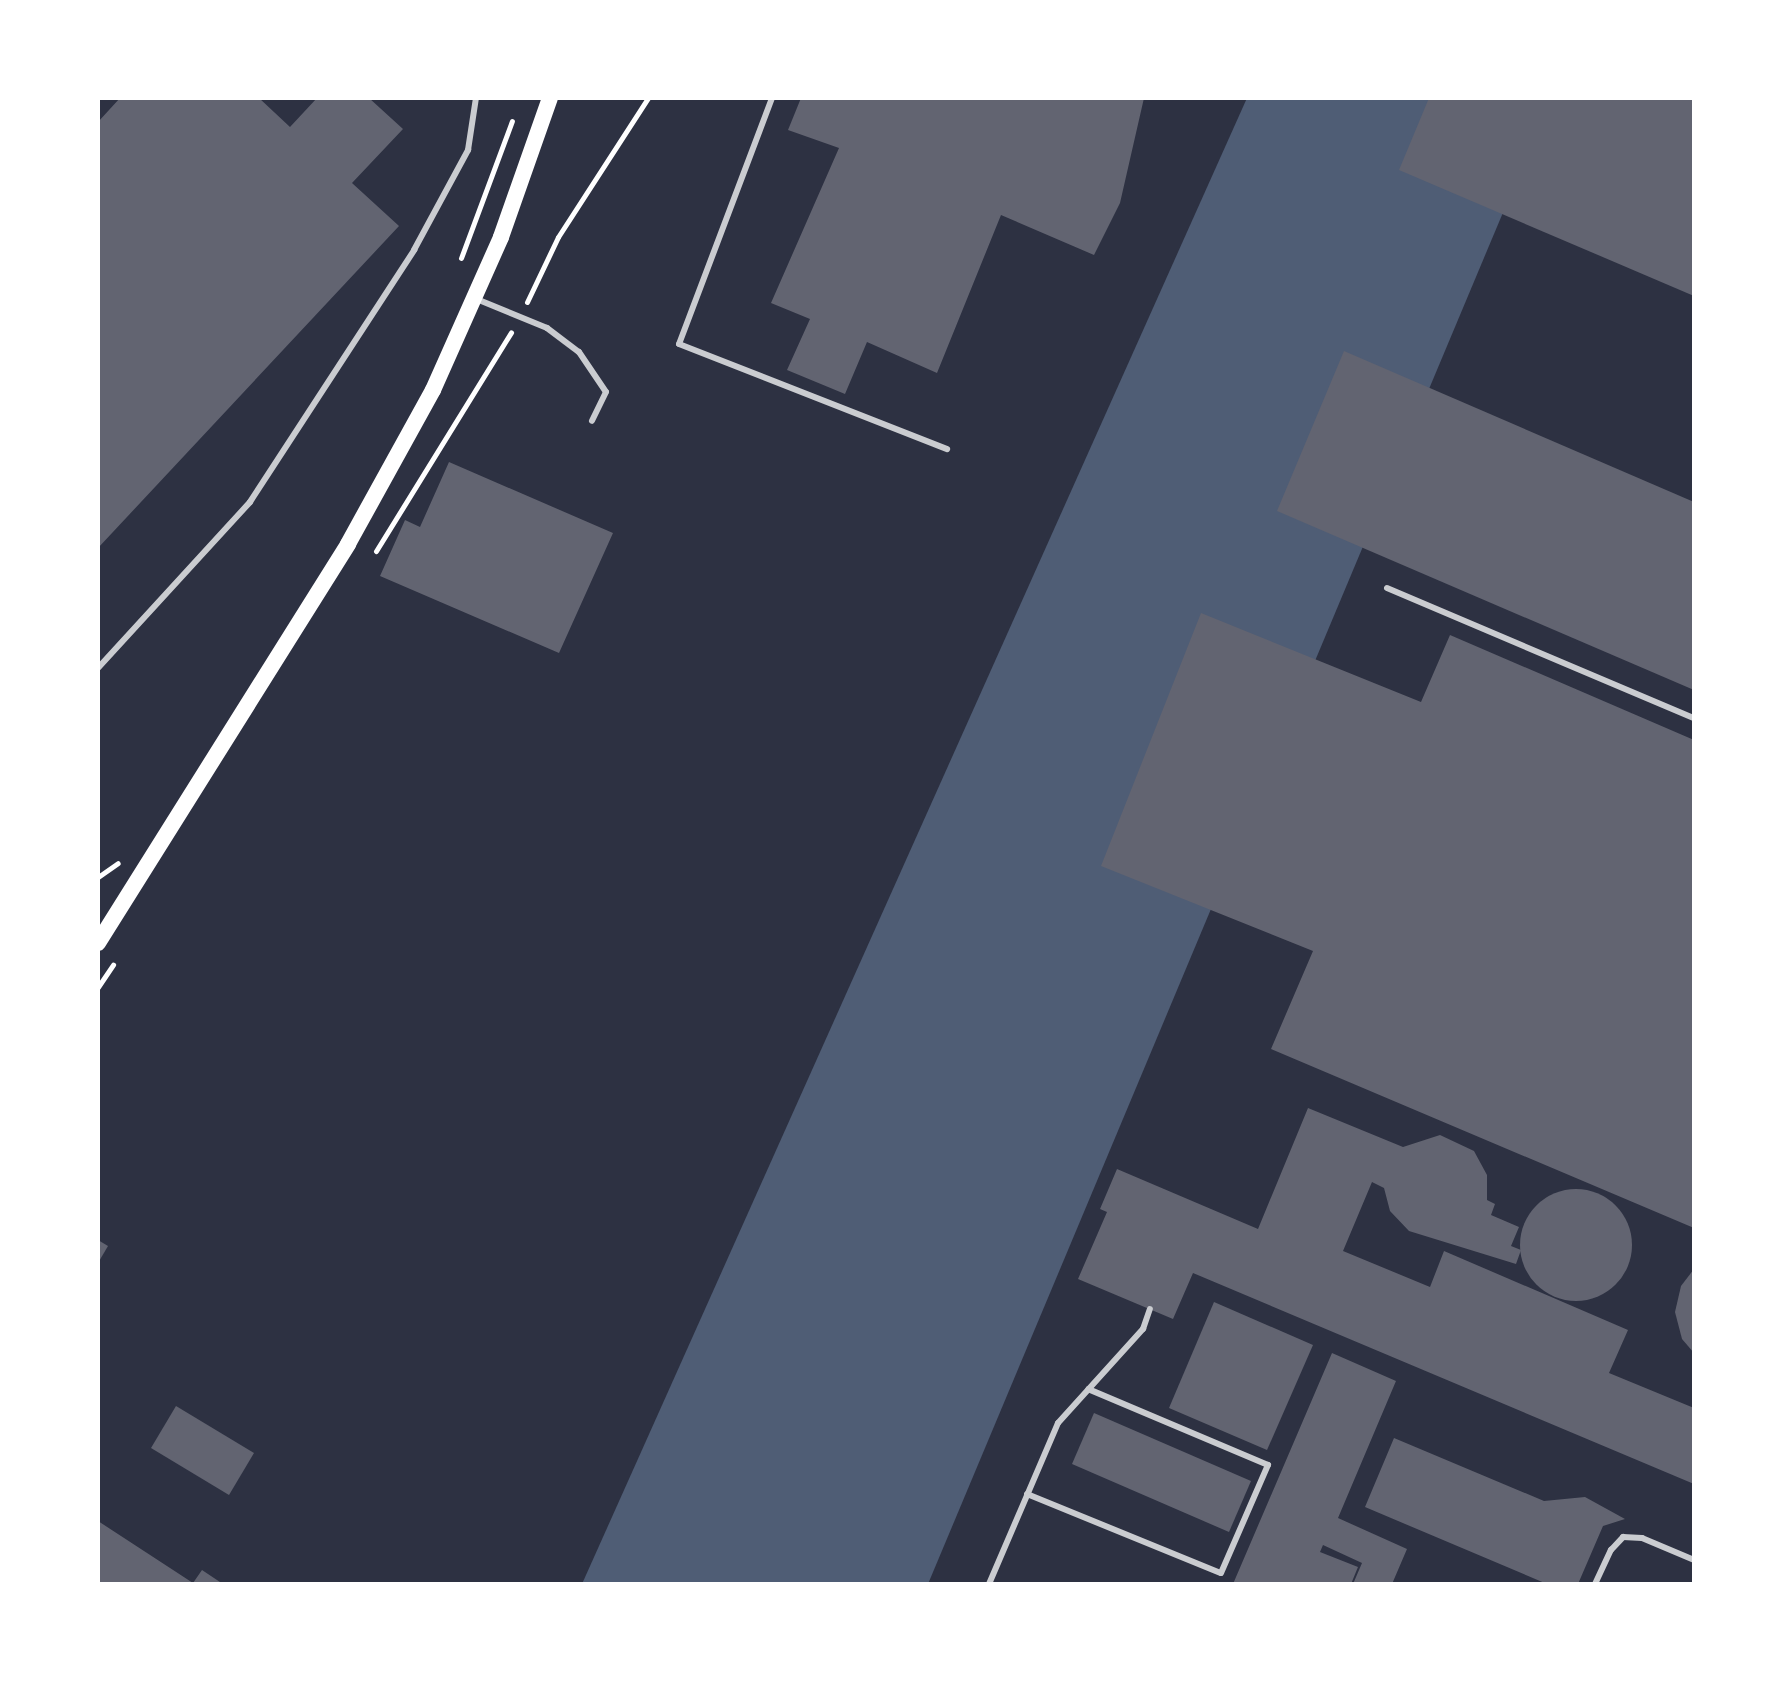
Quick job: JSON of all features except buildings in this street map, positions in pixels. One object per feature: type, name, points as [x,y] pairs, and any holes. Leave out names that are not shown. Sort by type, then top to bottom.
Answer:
[{"type":"main road","points":[[98,943],[348,544],[433,390],[474,298],[550,98]]},
{"type":"lane","points":[[98,668],[250,502],[414,250],[468,150],[476,98]]},
{"type":"lane","points":[[772,98],[679,344],[947,449]]},
{"type":"lane","points":[[474,298],[547,328],[579,352],[606,392],[592,421]]},
{"type":"lane","points":[[1387,588],[1694,718]]},
{"type":"lane","points":[[989,1584],[1058,1423],[1143,1329],[1150,1309]]},
{"type":"lane","points":[[1027,1494],[1221,1573],[1268,1465],[1088,1389]]},
{"type":"lane","points":[[1595,1584],[1611,1550],[1623,1537],[1642,1538],[1694,1560]]},
{"type":"path","points":[[460,261],[515,113]]},
{"type":"path","points":[[98,877],[122,861]]},
{"type":"water","points":[[1247,98],[1551,98],[928,1584],[582,1584]]}]
